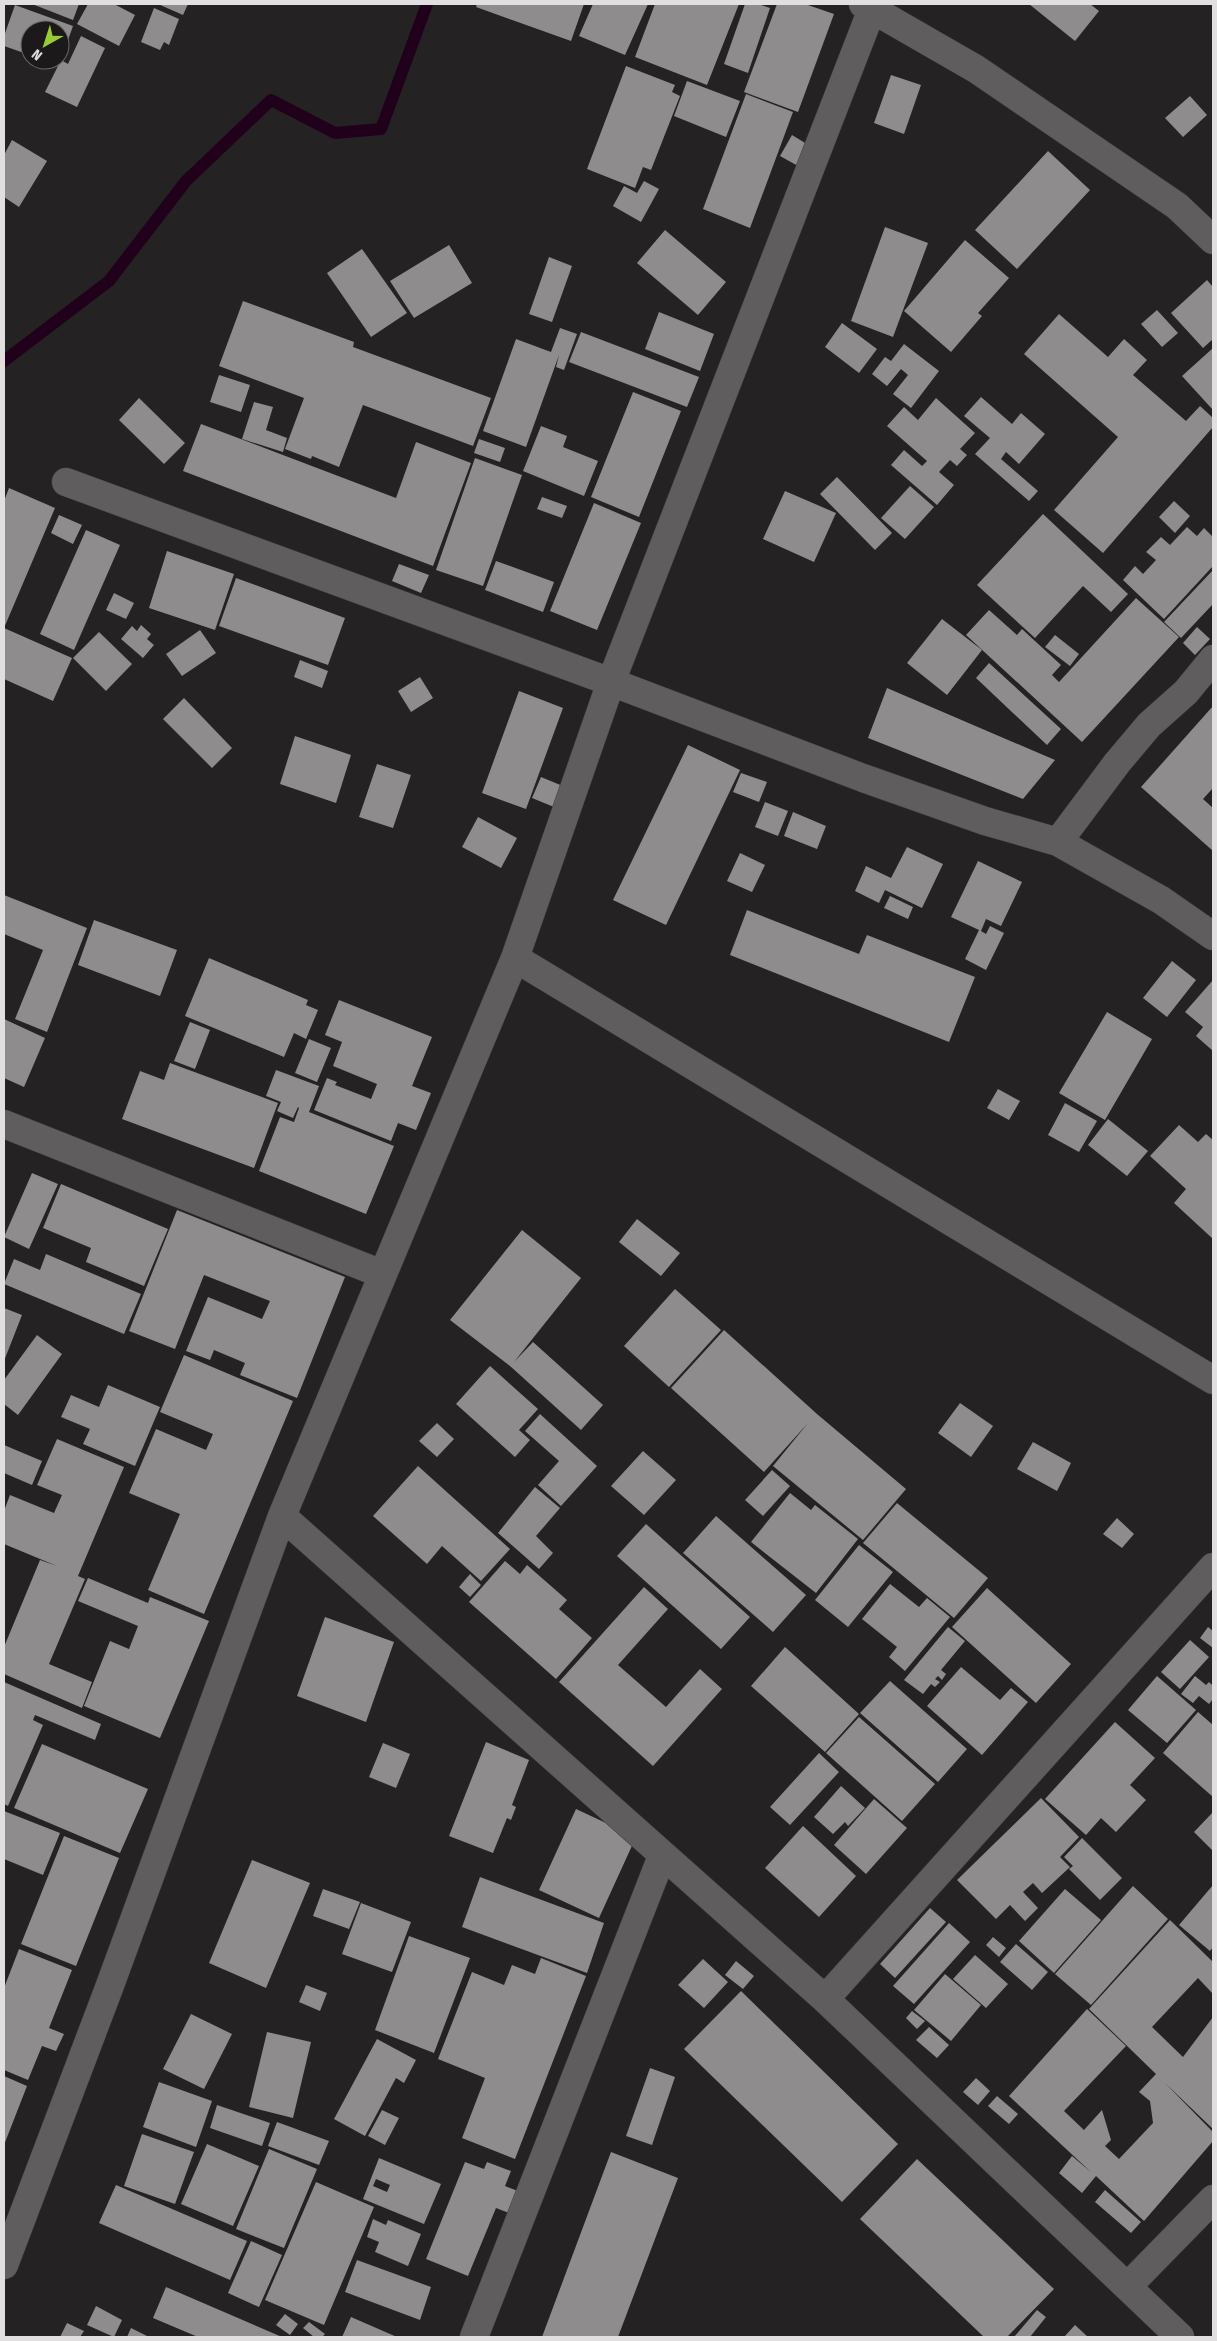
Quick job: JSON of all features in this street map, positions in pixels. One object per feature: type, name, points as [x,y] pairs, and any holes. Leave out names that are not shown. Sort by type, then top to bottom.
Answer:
[{"type":"street","points":[[4,2265],[109,1988],[282,1516],[516,958],[612,682],[870,5],[976,69],[1097,150],[1176,206],[1213,240]]},
{"type":"street","points":[[66,482],[612,682],[863,778],[985,821],[1058,842],[1161,900],[1213,936]]},
{"type":"street","points":[[1058,842],[1117,763],[1149,725],[1186,692],[1213,659]]},
{"type":"street","points":[[516,958],[1213,1380]]},
{"type":"street","points":[[4,1124],[382,1274]]},
{"type":"street","points":[[282,1516],[825,1999],[1180,2337]]},
{"type":"street","points":[[825,1999],[1213,1567]]},
{"type":"street","points":[[474,2337],[662,1856]]},
{"type":"street","points":[[1128,2286],[1213,2199]]},
{"type":"building","points":[[32,4],[79,4],[73,20]]},
{"type":"building","points":[[88,4],[114,4],[135,15],[119,46],[77,24]]},
{"type":"building","points":[[158,4],[188,4],[183,15]]},
{"type":"building","points":[[477,4],[584,4],[571,41],[476,7]]},
{"type":"building","points":[[593,4],[648,4],[625,55],[579,36]]},
{"type":"building","points":[[655,4],[739,4],[707,85],[635,57]]},
{"type":"building","points":[[745,4],[758,4],[770,8],[748,73],[724,64]]},
{"type":"building","points":[[777,4],[805,4],[834,14],[798,112],[744,92]]},
{"type":"building","points":[[1029,4],[1090,4],[1099,11],[1075,41]]},
{"type":"building","points":[[15,5],[56,20],[20,20],[20,52],[4,46],[4,36]]},
{"type":"building","points":[[154,8],[179,19],[169,45],[164,42],[160,50],[141,42]]},
{"type":"building","points":[[81,36],[105,48],[77,107],[45,92],[56,70],[70,70],[70,60]]},
{"type":"building","points":[[626,66],[675,85],[672,92],[680,96],[651,170],[643,167],[635,188],[587,169]]},
{"type":"building","points":[[891,75],[921,85],[904,134],[874,123]]},
{"type":"building","points":[[687,81],[740,101],[726,137],[674,116]]},
{"type":"building","points":[[746,94],[793,112],[750,228],[703,209]]},
{"type":"building","points":[[1190,96],[1207,115],[1183,137],[1165,118]]},
{"type":"building","points":[[792,135],[810,146],[798,166],[780,156]]},
{"type":"building","points":[[12,140],[47,161],[19,207],[4,197],[4,155]]},
{"type":"building","points":[[1048,151],[1090,190],[1017,269],[975,230]]},
{"type":"building","points":[[644,181],[659,189],[641,222],[613,206],[624,186],[637,193]]},
{"type":"building","points":[[885,227],[928,243],[893,337],[851,321]]},
{"type":"building","points":[[665,230],[726,282],[698,315],[637,263]]},
{"type":"building","points":[[965,240],[1009,278],[978,313],[982,316],[951,352],[904,311]]},
{"type":"building","points":[[449,245],[472,283],[414,318],[390,281]]},
{"type":"building","points":[[362,249],[407,313],[371,337],[327,273]]},
{"type":"building","points":[[549,257],[572,266],[552,322],[529,314]]},
{"type":"building","points":[[1207,280],[1213,287],[1213,339],[1203,348],[1171,313]]},
{"type":"building","points":[[243,301],[354,342],[353,347],[491,398],[473,446],[363,405],[339,467],[312,456],[311,459],[285,449],[304,398],[219,366]]},
{"type":"building","points":[[1157,310],[1178,333],[1162,347],[1141,324]]},
{"type":"building","points":[[659,312],[714,334],[700,371],[645,349]]},
{"type":"building","points":[[1059,314],[1108,357],[1124,339],[1147,360],[1133,375],[1186,421],[1200,406],[1213,418],[1213,427],[1103,553],[1054,510],[1118,437],[1024,354]]},
{"type":"building","points":[[842,323],[877,349],[859,373],[825,347]]},
{"type":"building","points":[[560,328],[577,334],[564,370],[556,367],[559,355],[526,447],[483,431],[516,339],[551,352]]},
{"type":"building","points":[[581,332],[699,377],[687,407],[569,362]]},
{"type":"building","points":[[904,344],[939,371],[911,408],[893,394],[908,375],[901,369],[887,386],[872,374],[885,357],[891,361]]},
{"type":"building","points":[[1213,348],[1213,410],[1182,376]]},
{"type":"building","points":[[219,375],[250,385],[241,412],[210,402]]},
{"type":"building","points":[[633,392],[681,411],[639,517],[591,497]]},
{"type":"building","points":[[981,397],[1012,424],[1021,413],[1045,434],[1019,464],[1006,452],[1001,459],[1038,491],[1029,501],[975,454],[990,438],[964,416]]},
{"type":"building","points":[[139,398],[185,443],[164,464],[119,420]]},
{"type":"building","points":[[936,398],[975,433],[960,449],[967,455],[957,466],[950,460],[939,472],[954,485],[937,505],[891,465],[904,450],[922,466],[927,461],[887,426],[904,407],[918,420]]},
{"type":"building","points":[[254,402],[273,407],[266,430],[287,438],[283,452],[242,439]]},
{"type":"building","points":[[201,424],[396,498],[416,442],[471,463],[433,566],[183,471]]},
{"type":"building","points":[[541,426],[567,436],[563,447],[598,461],[584,496],[523,471]]},
{"type":"building","points":[[479,439],[505,448],[500,462],[474,453]]},
{"type":"building","points":[[475,458],[522,475],[483,586],[436,570]]},
{"type":"building","points":[[837,477],[892,533],[875,550],[820,494]]},
{"type":"building","points":[[910,486],[934,507],[905,539],[881,518]]},
{"type":"building","points":[[9,488],[55,508],[4,628],[4,501]]},
{"type":"building","points":[[785,491],[836,513],[814,562],[763,539]]},
{"type":"building","points":[[542,497],[567,506],[562,518],[537,509]]},
{"type":"building","points":[[1174,501],[1190,516],[1175,533],[1159,517]]},
{"type":"building","points":[[594,503],[641,523],[597,630],[550,611]]},
{"type":"building","points":[[1043,514],[1128,594],[1111,612],[1083,586],[1035,638],[977,585]]},
{"type":"building","points":[[59,515],[82,525],[73,544],[51,533]]},
{"type":"building","points":[[1187,527],[1197,536],[1204,528],[1213,537],[1213,566],[1164,619],[1123,580],[1135,566],[1143,574],[1156,560],[1146,552],[1161,537],[1170,545]]},
{"type":"building","points":[[86,530],[120,545],[74,650],[40,634]]},
{"type":"building","points":[[167,551],[234,574],[215,630],[149,608]]},
{"type":"building","points":[[496,561],[554,582],[543,612],[485,590]]},
{"type":"building","points":[[399,564],[429,575],[421,593],[392,581]]},
{"type":"building","points":[[1213,570],[1213,604],[1181,638],[1164,622]]},
{"type":"building","points":[[236,578],[345,618],[328,665],[219,626]]},
{"type":"building","points":[[114,593],[134,603],[126,619],[106,610]]},
{"type":"building","points":[[1136,598],[1179,637],[1082,742],[966,635],[989,610],[1017,635],[1022,629],[1061,665],[1052,675],[1059,682]]},
{"type":"building","points":[[942,619],[982,650],[947,695],[907,663]]},
{"type":"building","points":[[141,625],[151,634],[147,639],[154,645],[143,658],[121,639],[132,626],[137,631]]},
{"type":"building","points":[[1197,627],[1210,639],[1195,655],[1183,643]]},
{"type":"building","points":[[4,628],[72,658],[53,701],[4,679]]},
{"type":"building","points":[[200,630],[216,653],[182,676],[166,654]]},
{"type":"building","points":[[99,632],[132,664],[106,691],[73,658]]},
{"type":"building","points":[[1055,635],[1079,654],[1070,666],[1045,647]]},
{"type":"building","points":[[300,660],[328,671],[322,688],[294,677]]},
{"type":"building","points":[[989,663],[1061,729],[1047,745],[976,678]]},
{"type":"building","points":[[420,677],[433,698],[411,712],[398,691]]},
{"type":"building","points":[[887,688],[1055,760],[1023,799],[868,738]]},
{"type":"building","points":[[519,691],[563,708],[526,809],[482,793]]},
{"type":"building","points":[[184,698],[232,748],[212,768],[163,719]]},
{"type":"building","points":[[1213,706],[1213,788],[1203,799],[1213,808],[1213,851],[1141,787]]},
{"type":"building","points":[[295,736],[351,755],[336,803],[280,784]]},
{"type":"building","points":[[688,745],[740,770],[666,925],[613,900]]},
{"type":"building","points":[[377,764],[411,775],[393,828],[359,817]]},
{"type":"building","points":[[741,773],[767,782],[759,802],[733,792]]},
{"type":"building","points":[[541,777],[570,789],[554,807],[532,798]]},
{"type":"building","points":[[765,802],[788,811],[778,836],[755,827]]},
{"type":"building","points":[[793,812],[826,826],[817,849],[784,836]]},
{"type":"building","points":[[478,817],[517,838],[501,868],[462,847]]},
{"type":"building","points":[[907,847],[943,864],[922,908],[885,890],[879,903],[855,891],[866,866],[891,878]]},
{"type":"building","points":[[740,853],[765,865],[752,892],[727,881]]},
{"type":"building","points":[[978,861],[1022,882],[1001,926],[986,919],[981,931],[986,934],[990,926],[1004,933],[986,970],[965,959],[979,930],[951,917]]},
{"type":"building","points":[[4,895],[87,928],[47,1032],[15,1019],[43,950],[4,934]]},
{"type":"building","points":[[890,896],[913,907],[908,919],[884,908]]},
{"type":"building","points":[[747,910],[859,954],[867,935],[975,977],[949,1042],[730,955]]},
{"type":"building","points":[[94,920],[177,950],[160,996],[78,965]]},
{"type":"building","points":[[209,958],[308,1000],[306,1005],[318,1010],[306,1039],[294,1033],[284,1057],[185,1016]]},
{"type":"building","points":[[1172,961],[1196,980],[1167,1017],[1143,998]]},
{"type":"building","points":[[1213,980],[1213,1051],[1196,1036],[1203,1027],[1185,1012]]},
{"type":"building","points":[[339,1000],[432,1037],[412,1086],[431,1093],[416,1130],[398,1123],[391,1141],[314,1110],[327,1078],[337,1082],[335,1085],[371,1099],[377,1084],[333,1066],[342,1042],[325,1035]]},
{"type":"building","points":[[1107,1012],[1152,1039],[1105,1120],[1059,1093]]},
{"type":"building","points":[[4,1019],[45,1038],[24,1087],[4,1078]]},
{"type":"building","points":[[190,1022],[210,1030],[195,1069],[174,1061]]},
{"type":"building","points":[[309,1039],[331,1048],[317,1082],[295,1073]]},
{"type":"building","points":[[170,1063],[278,1103],[254,1168],[122,1119],[140,1071],[164,1080]]},
{"type":"building","points":[[276,1070],[319,1086],[309,1112],[394,1146],[366,1214],[259,1171],[280,1117],[294,1122],[299,1108],[293,1118],[277,1111],[281,1102],[266,1096]]},
{"type":"building","points":[[998,1089],[1020,1101],[1009,1120],[987,1108]]},
{"type":"building","points":[[1065,1103],[1097,1121],[1079,1152],[1048,1135]]},
{"type":"building","points":[[1108,1119],[1148,1151],[1127,1176],[1088,1145]]},
{"type":"building","points":[[1179,1125],[1198,1142],[1206,1134],[1213,1140],[1213,1239],[1174,1203],[1186,1189],[1150,1156]]},
{"type":"building","points":[[32,1173],[58,1184],[29,1249],[4,1237]]},
{"type":"building","points":[[61,1184],[168,1229],[144,1286],[86,1262],[91,1248],[43,1228]]},
{"type":"building","points":[[177,1210],[345,1277],[297,1398],[240,1375],[245,1363],[214,1350],[210,1360],[186,1351],[208,1297],[262,1319],[270,1301],[204,1275],[175,1349],[129,1331]]},
{"type":"building","points":[[637,1219],[680,1253],[661,1276],[619,1242]]},
{"type":"building","points":[[522,1230],[581,1278],[514,1362],[533,1342],[603,1405],[581,1430],[510,1366],[450,1320]]},
{"type":"building","points":[[46,1254],[141,1294],[124,1334],[4,1284],[14,1259],[40,1270]]},
{"type":"building","points":[[675,1289],[721,1330],[669,1387],[624,1346]]},
{"type":"building","points":[[4,1308],[22,1315],[4,1361]]},
{"type":"building","points":[[724,1330],[817,1414],[906,1489],[863,1540],[773,1466],[808,1423],[764,1472],[671,1388]]},
{"type":"building","points":[[37,1335],[62,1354],[18,1415],[4,1404],[4,1380]]},
{"type":"building","points":[[184,1355],[293,1401],[204,1614],[148,1590],[180,1514],[129,1493],[156,1429],[206,1450],[213,1434],[160,1412]]},
{"type":"building","points":[[490,1366],[538,1409],[519,1430],[530,1440],[515,1457],[456,1404]]},
{"type":"building","points":[[108,1385],[160,1407],[135,1466],[83,1444],[90,1429],[61,1417],[71,1395],[99,1407]]},
{"type":"building","points":[[960,1403],[993,1426],[971,1457],[938,1433]]},
{"type":"building","points":[[540,1414],[597,1466],[561,1506],[538,1485],[559,1461],[525,1431]]},
{"type":"building","points":[[437,1423],[454,1439],[437,1457],[419,1441]]},
{"type":"building","points":[[57,1439],[124,1467],[78,1576],[85,1579],[49,1664],[92,1682],[82,1708],[4,1674],[4,1647],[40,1560],[57,1566],[4,1544],[4,1511],[10,1495],[54,1513],[62,1495],[37,1485]]},
{"type":"building","points":[[1033,1442],[1071,1463],[1057,1491],[1017,1469]]},
{"type":"building","points":[[4,1445],[42,1461],[32,1485],[4,1473]]},
{"type":"building","points":[[643,1451],[676,1480],[644,1515],[611,1486]]},
{"type":"building","points":[[418,1466],[510,1549],[481,1581],[442,1546],[427,1564],[373,1516]]},
{"type":"building","points":[[772,1470],[790,1486],[763,1516],[745,1500]]},
{"type":"building","points":[[535,1487],[560,1508],[536,1536],[553,1553],[539,1569],[498,1533]]},
{"type":"building","points":[[790,1493],[811,1510],[815,1505],[858,1539],[816,1593],[751,1542]]},
{"type":"building","points":[[897,1503],[988,1578],[954,1618],[863,1543]]},
{"type":"building","points":[[716,1516],[806,1595],[773,1632],[683,1553]]},
{"type":"building","points":[[1117,1518],[1134,1534],[1122,1548],[1103,1534]]},
{"type":"building","points":[[646,1524],[750,1617],[721,1649],[617,1556]]},
{"type":"building","points":[[859,1545],[893,1572],[848,1627],[815,1600]]},
{"type":"building","points":[[505,1561],[520,1574],[527,1565],[567,1600],[559,1609],[592,1638],[556,1679],[469,1602]]},
{"type":"building","points":[[470,1574],[481,1585],[470,1597],[459,1587]]},
{"type":"building","points":[[88,1578],[148,1603],[150,1597],[209,1621],[160,1738],[84,1706],[110,1641],[129,1649],[138,1626],[78,1601]]},
{"type":"building","points":[[890,1584],[919,1607],[927,1598],[950,1617],[905,1671],[889,1657],[897,1647],[862,1619]]},
{"type":"building","points":[[644,1587],[668,1609],[618,1665],[666,1707],[700,1669],[722,1689],[653,1766],[559,1682]]},
{"type":"building","points":[[987,1588],[1071,1664],[1036,1703],[952,1627]]},
{"type":"building","points":[[325,1617],[394,1642],[366,1722],[297,1696]]},
{"type":"building","points":[[948,1627],[965,1641],[941,1670],[946,1674],[942,1680],[938,1676],[935,1679],[940,1682],[935,1687],[931,1684],[923,1694],[904,1680]]},
{"type":"building","points":[[1208,1627],[1213,1631],[1213,1648],[1200,1638]]},
{"type":"building","points":[[1190,1640],[1209,1657],[1180,1689],[1161,1672]]},
{"type":"building","points":[[785,1647],[859,1714],[825,1752],[751,1686]]},
{"type":"building","points":[[961,1667],[1000,1700],[1011,1688],[1028,1702],[982,1755],[927,1706]]},
{"type":"building","points":[[1157,1676],[1196,1710],[1167,1743],[1128,1710]]},
{"type":"building","points":[[1195,1676],[1206,1685],[1209,1682],[1213,1686],[1213,1699],[1209,1704],[1199,1696],[1193,1703],[1181,1694]]},
{"type":"building","points":[[890,1681],[967,1749],[938,1782],[860,1713]]},
{"type":"building","points":[[4,1682],[101,1724],[95,1740],[35,1715],[33,1720],[43,1725],[8,1806],[4,1804]]},
{"type":"building","points":[[1198,1712],[1213,1725],[1213,1797],[1163,1753]]},
{"type":"building","points":[[859,1717],[935,1784],[902,1821],[826,1753]]},
{"type":"building","points":[[1115,1722],[1155,1758],[1130,1785],[1146,1800],[1116,1832],[1101,1818],[1086,1835],[1045,1799]]},
{"type":"building","points":[[486,1742],[529,1760],[512,1805],[516,1807],[511,1820],[507,1818],[493,1853],[449,1836]]},
{"type":"building","points":[[383,1743],[410,1754],[396,1788],[369,1777]]},
{"type":"building","points":[[42,1744],[148,1789],[120,1853],[14,1808]]},
{"type":"building","points":[[819,1753],[839,1772],[790,1825],[770,1807]]},
{"type":"building","points":[[841,1786],[865,1808],[848,1826],[845,1822],[833,1834],[814,1817]]},
{"type":"building","points":[[1041,1798],[1079,1837],[1060,1857],[1070,1867],[1042,1893],[1033,1883],[1023,1892],[1038,1908],[1025,1921],[1010,1905],[996,1919],[957,1880]]},
{"type":"building","points":[[874,1799],[907,1828],[866,1874],[834,1845]]},
{"type":"building","points":[[576,1809],[636,1837],[599,1918],[539,1890]]},
{"type":"building","points":[[4,1811],[60,1833],[43,1875],[4,1859]]},
{"type":"building","points":[[1213,1812],[1213,1851],[1194,1832]]},
{"type":"building","points":[[803,1826],[856,1876],[819,1917],[765,1868]]},
{"type":"building","points":[[64,1836],[119,1858],[76,1966],[21,1944]]},
{"type":"building","points":[[1082,1838],[1122,1878],[1100,1900],[1069,1869],[1073,1866],[1064,1857]]},
{"type":"building","points":[[252,1860],[310,1883],[266,1988],[209,1963]]},
{"type":"building","points":[[480,1877],[604,1923],[587,1973],[462,1927]]},
{"type":"building","points":[[1213,1885],[1213,1947],[1210,1951],[1179,1925]]},
{"type":"building","points":[[1133,1886],[1168,1919],[1091,2005],[1055,1974]]},
{"type":"building","points":[[323,1889],[360,1902],[349,1929],[313,1916]]},
{"type":"building","points":[[1065,1889],[1101,1920],[1054,1973],[1019,1941]]},
{"type":"building","points":[[361,1903],[411,1922],[392,1972],[342,1954]]},
{"type":"building","points":[[930,1908],[946,1922],[895,1978],[880,1964]]},
{"type":"building","points":[[1170,1920],[1213,1962],[1213,1994],[1198,1978],[1152,2027],[1183,2057],[1213,2017],[1213,2129],[1165,2083],[1213,2132],[1213,2141],[1144,2221],[1096,2176],[1082,2193],[1059,2173],[1072,2156],[1092,2173],[1009,2096],[1087,2009],[1126,2046],[1064,2111],[1084,2130],[1102,2110],[1111,2140],[1105,2146],[1119,2159],[1153,2123],[1150,2101],[1139,2092],[1156,2074],[1089,2009]]},
{"type":"building","points":[[949,1923],[970,1942],[914,2004],[893,1986]]},
{"type":"building","points":[[409,1936],[470,1958],[434,2053],[375,2030]]},
{"type":"building","points":[[993,1937],[1006,1948],[999,1957],[986,1945]]},
{"type":"building","points":[[1016,1944],[1048,1972],[1032,1990],[1000,1962]]},
{"type":"building","points":[[19,1949],[72,1970],[49,2028],[64,2034],[56,2051],[42,2046],[28,2080],[4,2070],[4,1988]]},
{"type":"building","points":[[975,1955],[1008,1984],[986,2008],[953,1979]]},
{"type":"building","points":[[541,1958],[586,1976],[515,2159],[462,2138],[485,2078],[438,2059],[472,1972],[504,1985],[512,1965],[535,1974]]},
{"type":"building","points":[[703,1959],[728,1982],[704,2008],[678,1985]]},
{"type":"building","points":[[736,1961],[754,1976],[743,1989],[725,1975]]},
{"type":"building","points":[[945,1974],[981,2005],[951,2041],[914,2010]]},
{"type":"building","points":[[306,1985],[327,1993],[320,2011],[299,2002]]},
{"type":"building","points":[[741,1991],[898,2144],[842,2202],[684,2049]]},
{"type":"building","points":[[912,2011],[925,2021],[917,2029],[906,2018]]},
{"type":"building","points":[[191,2014],[232,2034],[204,2089],[163,2069]]},
{"type":"building","points":[[929,2027],[949,2045],[937,2058],[916,2040]]},
{"type":"building","points":[[267,2032],[311,2042],[293,2118],[249,2107]]},
{"type":"building","points":[[377,2039],[416,2060],[404,2083],[396,2078],[365,2136],[334,2119]]},
{"type":"building","points":[[650,2068],[675,2077],[652,2145],[626,2136]]},
{"type":"building","points":[[4,2076],[27,2086],[4,2145]]},
{"type":"building","points":[[976,2078],[990,2091],[978,2105],[963,2092]]},
{"type":"building","points":[[159,2082],[212,2101],[196,2147],[143,2127]]},
{"type":"building","points":[[997,2096],[1018,2114],[1009,2124],[988,2106]]},
{"type":"building","points":[[217,2105],[270,2123],[262,2146],[210,2128]]},
{"type":"building","points":[[382,2110],[399,2118],[385,2145],[368,2136]]},
{"type":"building","points":[[277,2122],[329,2141],[319,2165],[268,2146]]},
{"type":"building","points":[[142,2134],[194,2152],[175,2204],[124,2186]]},
{"type":"building","points":[[207,2144],[259,2166],[233,2226],[181,2204]]},
{"type":"building","points":[[269,2149],[317,2169],[284,2248],[236,2229]]},
{"type":"building","points":[[611,2152],[678,2178],[618,2337],[542,2337]]},
{"type":"building","points":[[379,2158],[441,2184],[424,2224],[363,2199]],"holes":[[[376,2179],[390,2185],[387,2192],[373,2186]]]},
{"type":"building","points":[[917,2159],[1054,2289],[1007,2337],[984,2337],[860,2219]]},
{"type":"building","points":[[465,2162],[484,2169],[487,2162],[511,2171],[505,2186],[518,2191],[509,2213],[496,2208],[468,2276],[426,2259]]},
{"type":"building","points":[[316,2182],[374,2207],[324,2325],[265,2300]]},
{"type":"building","points":[[116,2185],[247,2241],[230,2280],[99,2223]]},
{"type":"building","points":[[1105,2190],[1141,2222],[1131,2233],[1095,2202]]},
{"type":"building","points":[[373,2219],[386,2225],[388,2220],[421,2234],[408,2266],[375,2252],[379,2242],[367,2237]]},
{"type":"building","points":[[251,2241],[282,2255],[259,2307],[228,2293]]},
{"type":"building","points":[[357,2260],[431,2287],[420,2320],[345,2292]]},
{"type":"building","points":[[166,2287],[282,2337],[198,2337],[153,2318]]},
{"type":"building","points":[[96,2306],[122,2320],[114,2337],[87,2325]]},
{"type":"building","points":[[1037,2310],[1046,2317],[1030,2337],[1014,2337]]},
{"type":"building","points":[[285,2314],[298,2324],[290,2335],[276,2325]]},
{"type":"building","points":[[351,2317],[397,2337],[342,2337]]},
{"type":"building","points":[[309,2322],[325,2334],[322,2337],[314,2337],[303,2328]]},
{"type":"building","points":[[67,2323],[84,2331],[80,2337],[60,2337]]},
{"type":"building","points":[[1075,2325],[1088,2337],[1064,2337]]},
{"type":"building","points":[[131,2328],[149,2337],[127,2337]]},
{"type":"waterway","points":[[4,361],[109,281],[186,181],[271,100],[335,133],[381,129],[427,4]]}]
